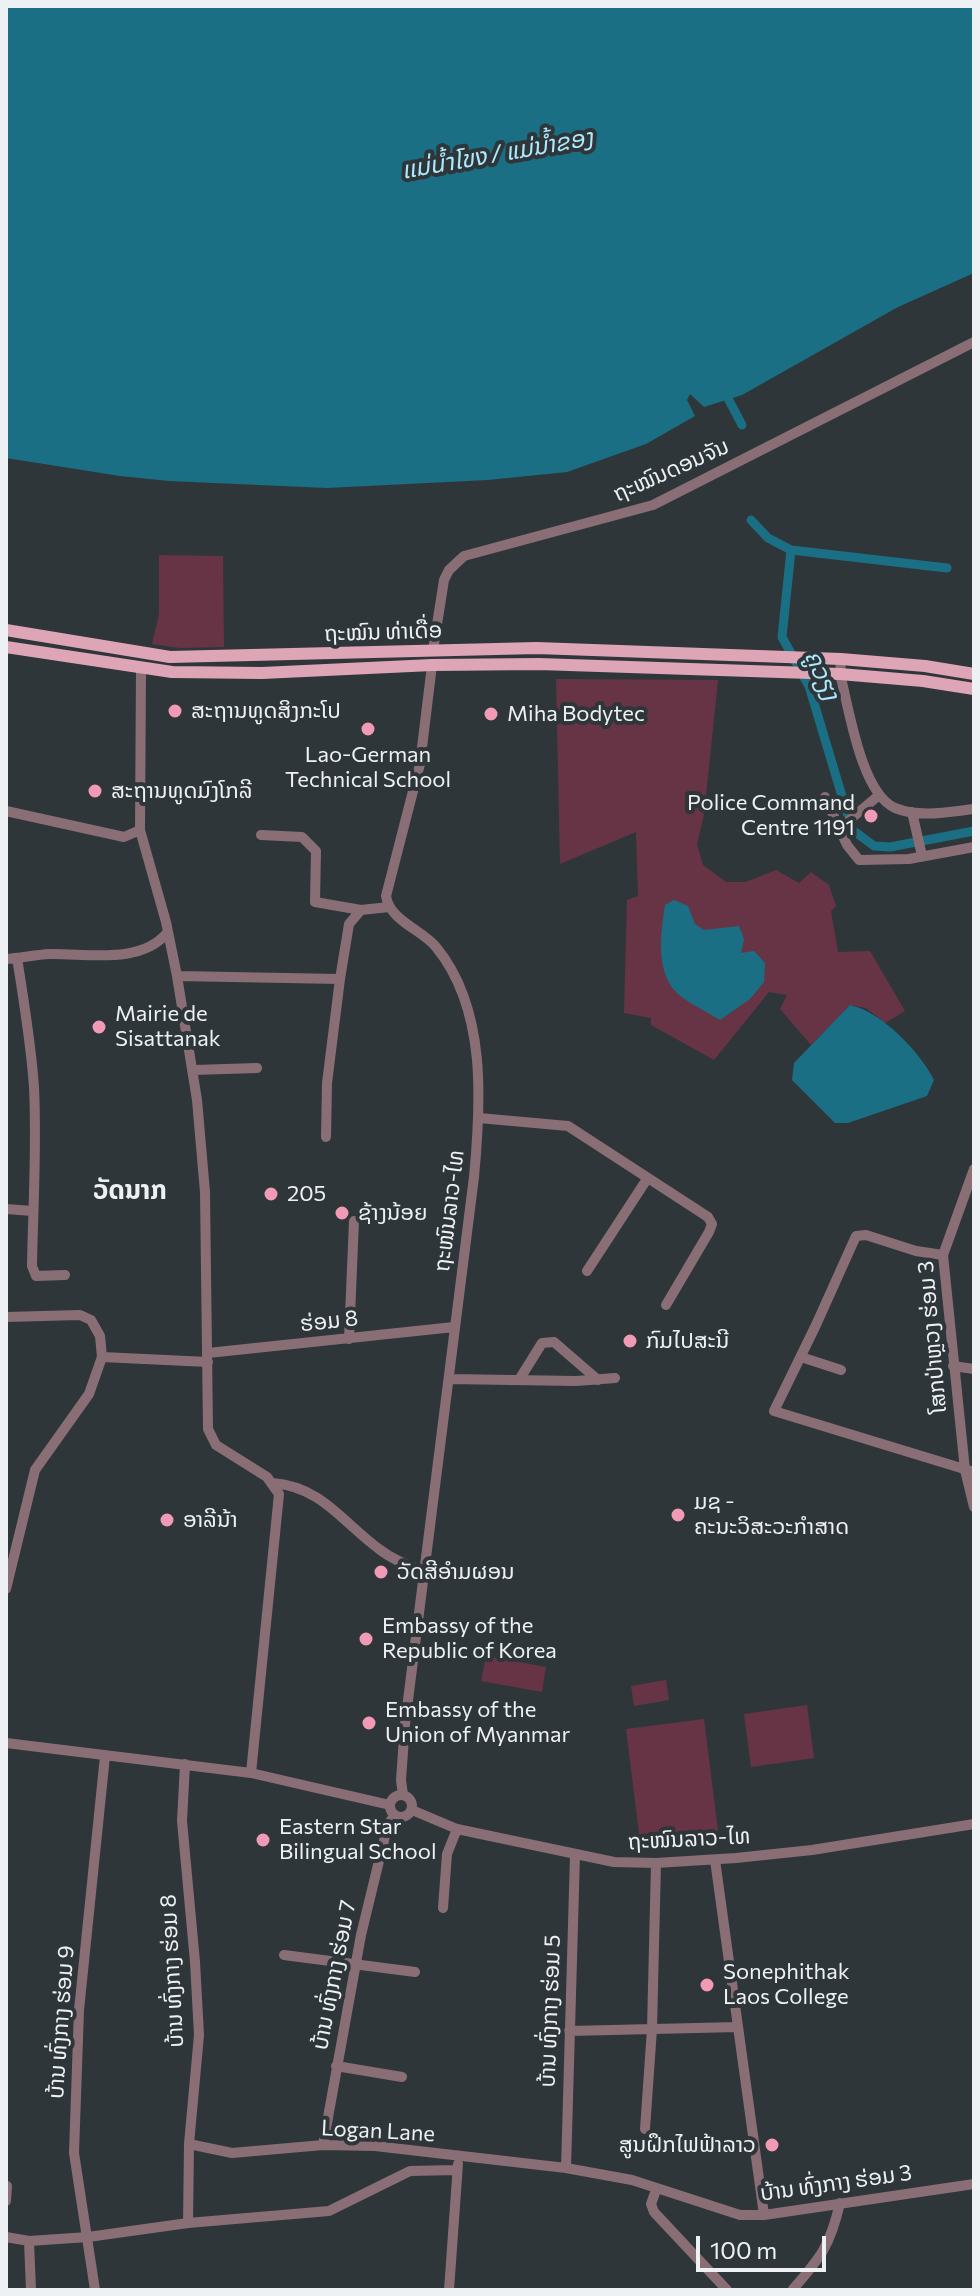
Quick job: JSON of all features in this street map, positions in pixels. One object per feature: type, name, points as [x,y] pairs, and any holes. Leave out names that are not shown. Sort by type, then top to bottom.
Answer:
[{"type":"main road","name":"ຖະໝົນ ທ່າເດື່ອ","points":[[6,630],[144,654],[205,658],[537,648],[841,659],[925,666],[974,674]]},
{"type":"main road","points":[[51,654],[54,638]]},
{"type":"main road","name":"ຖະໝົນ ທ່າເດື່ອ","points":[[6,647],[141,669],[262,673],[432,665],[539,664],[840,674],[974,689]]},
{"type":"main road","points":[[432,665],[433,650]]},
{"type":"main road","points":[[141,669],[144,654]]},
{"type":"street","name":"ຖະໝົນດອນຈັນ","points":[[433,650],[444,580],[449,570],[464,556],[653,505],[974,342]]},
{"type":"street","points":[[841,659],[840,674],[867,773],[878,796],[892,807],[913,816],[974,809]]},
{"type":"street","points":[[261,835],[302,837],[316,851],[315,902],[361,910],[389,907],[387,890],[420,764],[432,665]]},
{"type":"street","points":[[141,669],[140,830],[177,976],[194,1070],[205,1192],[208,1429],[213,1441],[273,1483],[291,1485],[313,1493],[376,1548],[405,1565],[425,1572]]},
{"type":"street","points":[[840,828],[878,796]]},
{"type":"street","points":[[825,797],[847,845],[859,860],[909,859],[921,852],[974,847]]},
{"type":"street","points":[[6,811],[124,837],[140,830]]},
{"type":"street","points":[[913,816],[921,852]]},
{"type":"street","name":"ຖະໜົນລາວ-ໄທ","points":[[389,907],[392,913],[434,945],[457,984],[474,1035],[479,1090],[474,1177],[405,1724],[401,1780],[403,1795]]},
{"type":"street","points":[[326,1137],[327,1083],[340,979],[349,924],[361,910]]},
{"type":"street","points":[[65,1275],[36,1276],[33,1272],[36,1183],[34,1090],[29,1030],[12,959],[46,954],[111,955],[156,944],[167,933]]},
{"type":"street","points":[[177,976],[340,979]]},
{"type":"street","points":[[194,1070],[257,1068]]},
{"type":"street","points":[[479,1118],[568,1126],[708,1217],[712,1224],[666,1305]]},
{"type":"street","name":"ໂສກປ່າຫຼວງ ຮ່ອມ 3","points":[[974,1169],[943,1255],[953,1366],[974,1507]]},
{"type":"street","points":[[587,1271],[647,1179]]},
{"type":"street","points":[[6,1209],[33,1211]]},
{"type":"street","points":[[349,1339],[354,1221]]},
{"type":"street","points":[[943,1255],[916,1251],[866,1235],[856,1236],[774,1411],[970,1471]]},
{"type":"street","points":[[6,1317],[80,1315],[91,1320],[100,1336],[102,1357],[89,1394],[35,1470],[6,1589]]},
{"type":"street","name":"ຮ່ອມ 8","points":[[102,1357],[208,1358],[454,1327]]},
{"type":"street","points":[[519,1380],[542,1343],[548,1341],[554,1342],[598,1380]]},
{"type":"street","points":[[801,1357],[841,1370]]},
{"type":"street","points":[[953,1366],[974,1369]]},
{"type":"street","points":[[449,1379],[615,1378]]},
{"type":"street","points":[[251,1773],[269,1581],[280,1501],[273,1483]]},
{"type":"street","points":[[6,1743],[251,1773],[393,1810],[405,1817],[412,1810],[411,1800],[403,1795],[393,1798],[393,1810]]},
{"type":"street","name":"ບ້ານ ທົ່ງກາງ ຮ່ອມ 9","points":[[95,2290],[74,2153],[79,2010],[105,1756]]},
{"type":"street","name":"ບ້ານ ທົ່ງກາງ ຮ່ອມ 8","points":[[185,1764],[182,1821],[199,2035],[189,2144],[188,2223]]},
{"type":"street","name":"ບ້ານ ທົ່ງກາງ ຮ່ອມ 7","points":[[323,2145],[356,1963],[393,1810]]},
{"type":"street","name":"ຖະໜົນລາວ-ໄທ","points":[[412,1810],[457,1829],[614,1862],[715,1860],[812,1850],[974,1824]]},
{"type":"street","points":[[443,1908],[447,1854],[457,1829]]},
{"type":"street","name":"ບ້ານ ທົ່ງກາງ ຮ່ອມ 5","points":[[566,2168],[575,1855]]},
{"type":"street","points":[[715,1860],[764,2215]]},
{"type":"street","points":[[645,2129],[652,2029],[656,1863]]},
{"type":"street","points":[[284,1955],[415,1972]]},
{"type":"street","points":[[569,2031],[738,2027]]},
{"type":"street","points":[[336,2066],[402,2077]]},
{"type":"street","name":"Logan Lane","points":[[189,2144],[232,2153],[323,2145],[375,2146],[566,2168]]},
{"type":"street","points":[[449,2290],[459,2156]]},
{"type":"street","name":"ບ້ານ ທົ່ງກາງ ຮ່ອມ 3","points":[[566,2168],[632,2180],[740,2215],[764,2215],[974,2184]]},
{"type":"street","points":[[6,2237],[29,2241],[88,2237],[188,2223],[329,2211],[410,2171],[456,2170]]},
{"type":"street","points":[[6,2201],[7,2186]]},
{"type":"street","points":[[656,2190],[651,2204],[654,2212],[727,2290]]},
{"type":"street","points":[[793,2289],[822,2256],[830,2241],[840,2203]]},
{"type":"street","points":[[29,2241],[31,2290]]},
{"type":"shaded area","points":[[159,555],[223,556],[224,647],[180,648],[152,644],[159,614]]},
{"type":"shaded area","points":[[556,679],[718,680],[704,815],[697,844],[703,865],[726,882],[746,882],[776,870],[799,883],[811,872],[829,885],[836,906],[831,911],[838,952],[870,951],[905,1011],[885,1023],[866,1008],[850,1005],[811,1045],[780,1009],[787,995],[769,992],[714,1060],[651,1025],[651,1018],[624,1013],[627,900],[638,896],[636,832],[560,864]]},
{"type":"shaded area","points":[[486,1656],[546,1667],[542,1692],[481,1681]]},
{"type":"shaded area","points":[[666,1680],[669,1700],[634,1706],[631,1686]]},
{"type":"shaded area","points":[[807,1705],[814,1758],[751,1767],[744,1714]]},
{"type":"shaded area","points":[[704,1719],[718,1831],[640,1841],[626,1729]]},
{"type":"water","name":"แม่น้ำโขง / ແມ່ນ້ຳຂອງ","points":[[6,6],[974,6],[974,273],[898,307],[742,395],[704,407],[690,394],[687,400],[695,416],[646,444],[567,472],[488,480],[327,488],[169,481],[6,458]]},
{"type":"water","points":[[674,900],[688,906],[695,924],[704,930],[739,926],[744,939],[741,953],[754,951],[765,963],[764,982],[750,999],[720,1020],[680,996],[665,973],[661,950],[663,916],[665,905]]},
{"type":"water","points":[[850,1005],[887,1024],[910,1046],[934,1080],[927,1096],[848,1123],[835,1123],[792,1080],[794,1063]]},
{"type":"waterway","points":[[723,389],[742,425]]},
{"type":"waterway","points":[[751,520],[768,538],[791,550],[947,568]]},
{"type":"waterway","name":"ຄູວຽງ","points":[[791,550],[782,637],[809,686],[847,813]]},
{"type":"waterway","name":"ຄູວຽງ","points":[[854,831],[874,846],[890,847],[974,831]]},
{"type":"place","name":"ສະຖານທູດສິງກະໂປ","points":[[175,711]]},
{"type":"place","name":"Miha Bodytec","points":[[491,714]]},
{"type":"place","name":"Lao-German Technical School","points":[[368,729]]},
{"type":"place","name":"ສະຖານທູດມົງໂກລີ","points":[[95,791]]},
{"type":"place","name":"Police Command Centre 1191","points":[[871,816]]},
{"type":"place","name":"Mairie de Sisattanak","points":[[99,1027]]},
{"type":"place","name":"205","points":[[271,1194]]},
{"type":"place","name":"ຊ້າງນ້ອຍ","points":[[342,1213]]},
{"type":"place","name":"ກົມໄປສະນີ","points":[[630,1341]]},
{"type":"place","name":"ມຊ - ຄະນະວິສະວະກຳສາດ","points":[[678,1515]]},
{"type":"place","name":"ອາລີນ້າ","points":[[167,1520]]},
{"type":"place","name":"ວັດສີອຳມຜອນ","points":[[381,1572]]},
{"type":"place","name":"Embassy of the Republic of Korea","points":[[366,1639]]},
{"type":"place","name":"Embassy of the Union of Myanmar","points":[[369,1723]]},
{"type":"place","name":"Eastern Star Bilingual School","points":[[263,1840]]},
{"type":"place","name":"Sonephithak Laos College","points":[[707,1985]]},
{"type":"place","name":"ສູນຝຶກໄຟຟ້າລາວ","points":[[772,2145]]},
{"type":"district","name":"ວັດນາກ","points":[[130,1190]]}]
